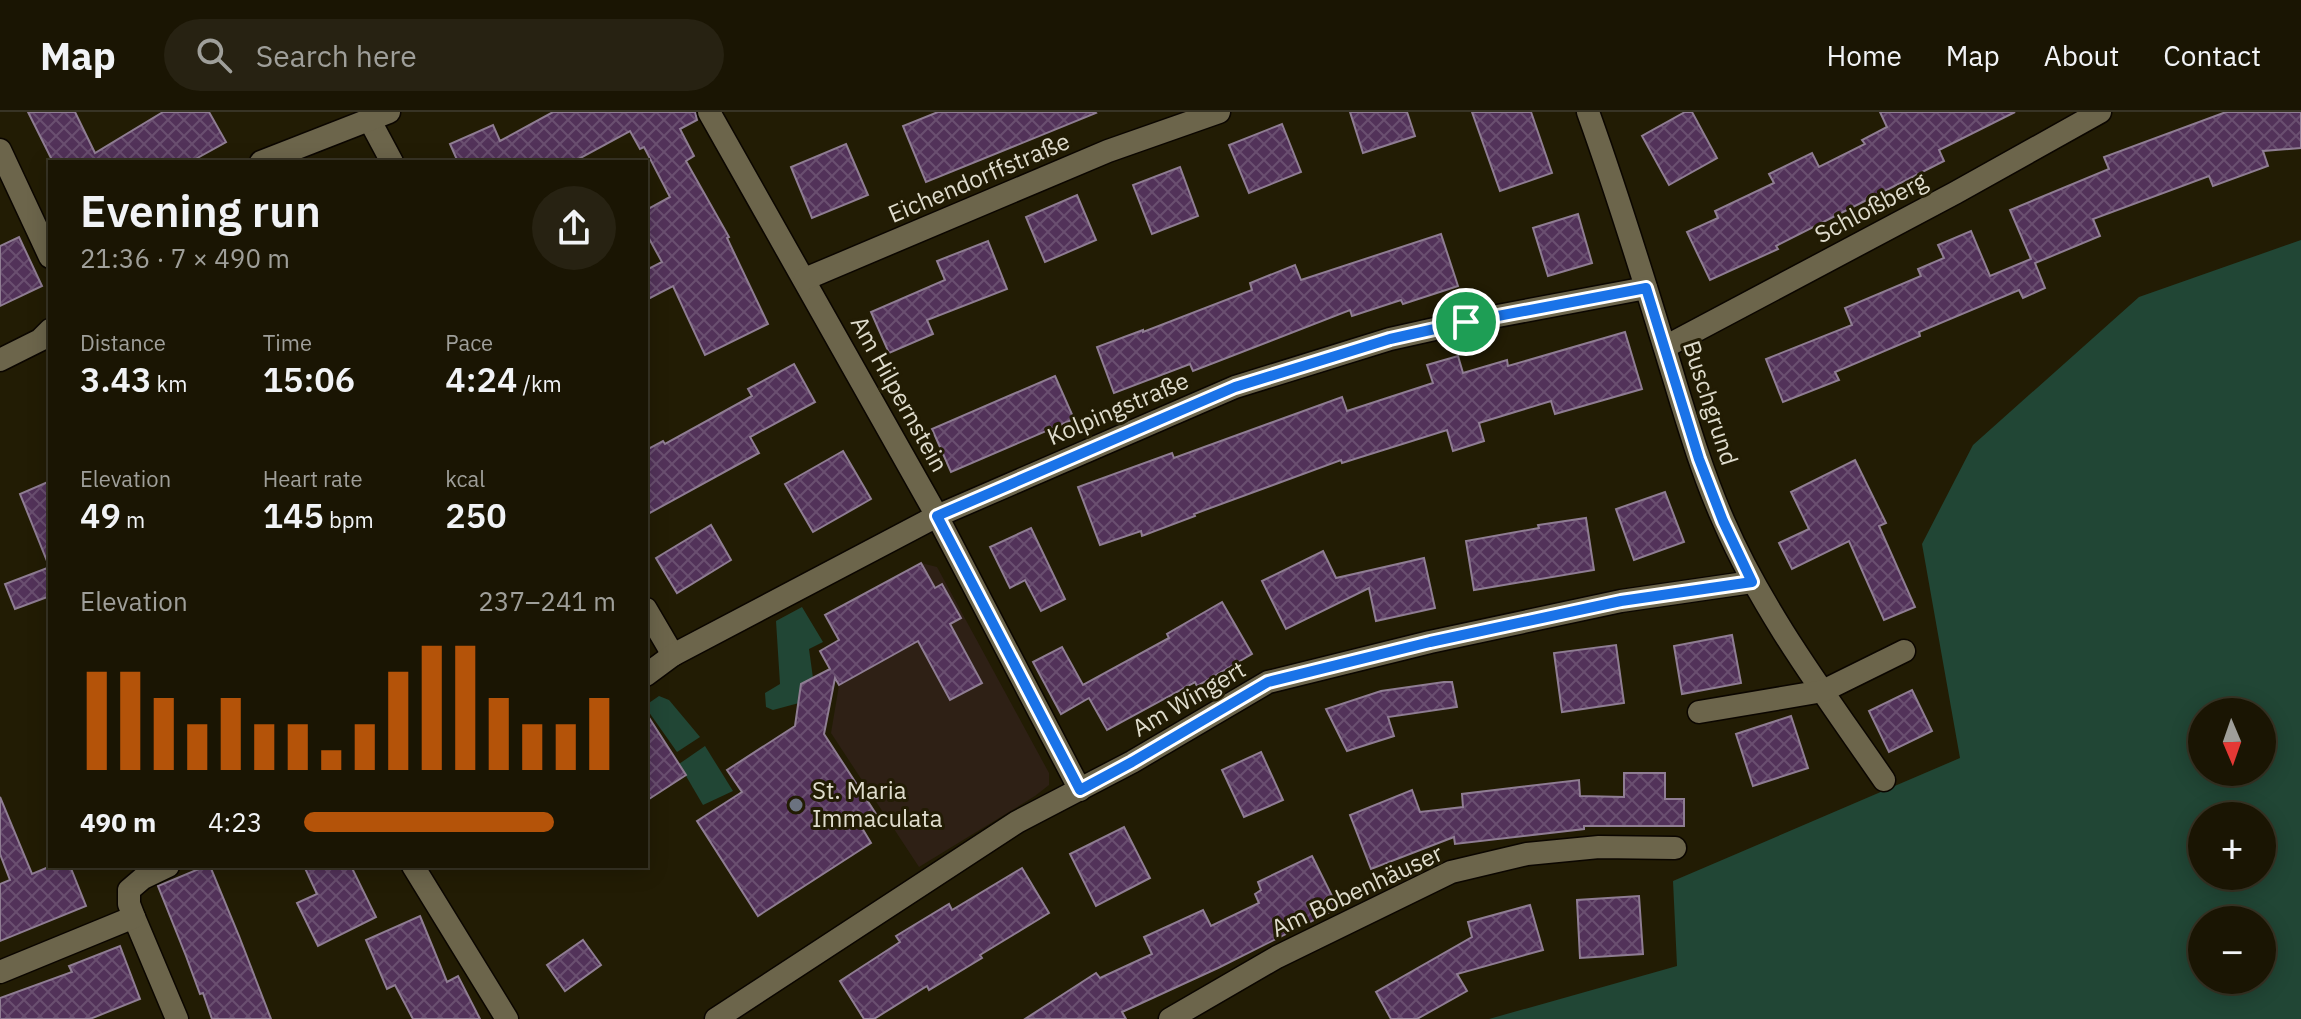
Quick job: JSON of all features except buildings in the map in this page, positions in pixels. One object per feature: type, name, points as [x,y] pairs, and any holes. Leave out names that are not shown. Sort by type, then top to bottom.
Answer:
[{"type":"street","name":"Am Hilpernstein","points":[[709,112],[937,516],[1080,790]]},
{"type":"street","name":"Eichendorffstraße","points":[[805,279],[1108,151],[1219,112]]},
{"type":"street","name":"Buschgrund","points":[[1588,112],[1699,459],[1723,521],[1752,582],[1884,780]]},
{"type":"street","name":"Schloßberg","points":[[1665,347],[2100,112]]},
{"type":"street","points":[[266,160],[379,116],[391,160]]},
{"type":"street","points":[[0,150],[48,253]]},
{"type":"street","name":"Kolpingstraße","points":[[648,674],[673,655],[937,516],[1235,387],[1390,339],[1646,288]]},
{"type":"street","points":[[0,360],[40,340],[48,332]]},
{"type":"street","name":"Am Wingert","points":[[716,1019],[1017,822],[1132,762],[1268,682],[1430,642],[1621,601],[1752,582]]},
{"type":"street","points":[[648,612],[673,655]]},
{"type":"street","points":[[1699,712],[1823,691],[1904,651]]},
{"type":"street","name":"Am Bobenhäuser","points":[[1170,1019],[1277,957],[1451,872],[1527,854],[1599,847],[1675,848]]},
{"type":"street","points":[[164,868],[143,878],[129,890],[129,904],[177,1019]]},
{"type":"street","points":[[414,868],[507,1019]]},
{"type":"street","points":[[0,972],[134,917]]},
{"type":"shaded area","points":[[921,563],[937,567],[1049,773],[1049,785],[919,867],[831,733],[839,685],[820,651],[839,640],[825,615]]},
{"type":"green space","points":[[2301,240],[2301,1019],[1489,1019],[1677,966],[1673,881],[1960,758],[1922,544],[1973,445],[2139,297]]},
{"type":"green space","points":[[802,607],[823,642],[809,649],[813,678],[799,703],[773,710],[766,707],[765,693],[780,684],[776,621]]},
{"type":"green space","points":[[659,696],[669,700],[700,737],[677,752],[648,711],[648,704]]},
{"type":"green space","points":[[705,746],[733,791],[703,805],[679,764]]},
{"type":"place","name":"St. Maria Immaculata","points":[[796,805]]},
{"type":"route","points":[[1646,288],[1699,459],[1723,521],[1752,582],[1621,601],[1430,642],[1268,682],[1080,790],[937,516],[1235,387],[1390,339],[1466,322],[1646,288]]}]
